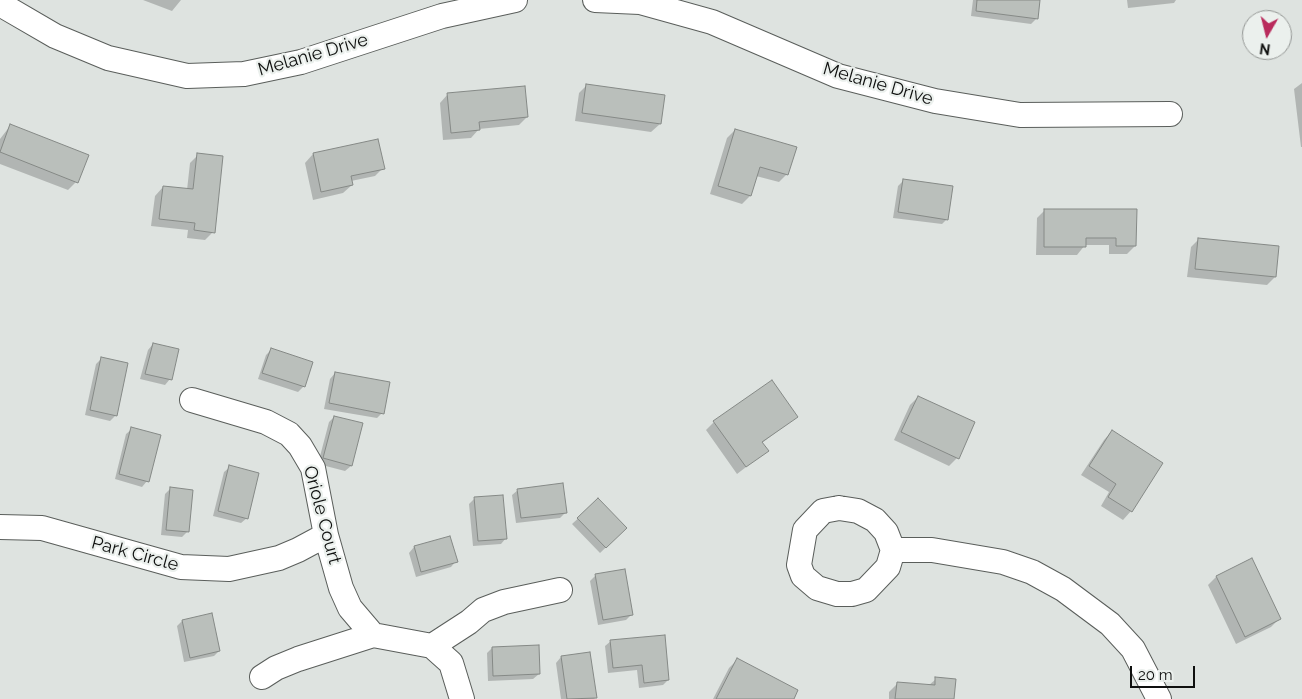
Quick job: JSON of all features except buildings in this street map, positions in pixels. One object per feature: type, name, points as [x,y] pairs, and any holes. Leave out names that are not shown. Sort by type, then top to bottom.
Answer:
[{"type":"street","name":"Melanie Drive","points":[[0,4],[55,36],[108,58],[187,76],[244,74],[301,62],[442,16],[515,0]]},
{"type":"street","name":"Melanie Drive","points":[[596,0],[640,2],[712,22],[838,76],[936,101],[1020,116],[1170,114]]},
{"type":"street","name":"Oriole Court","points":[[192,400],[266,422],[289,434],[300,446],[313,468],[326,535],[341,588],[350,608],[373,635]]},
{"type":"street","name":"Park Circle","points":[[0,527],[42,528],[181,567],[210,568],[229,568],[279,558],[326,535]]},
{"type":"street","points":[[893,550],[932,550],[1003,562],[1032,572],[1063,589],[1110,624],[1133,649],[1159,699]]},
{"type":"street","points":[[432,646],[469,622],[483,610],[504,602],[560,590]]},
{"type":"street","points":[[262,677],[276,668],[298,659],[373,635],[432,646],[451,663],[462,699]]}]
